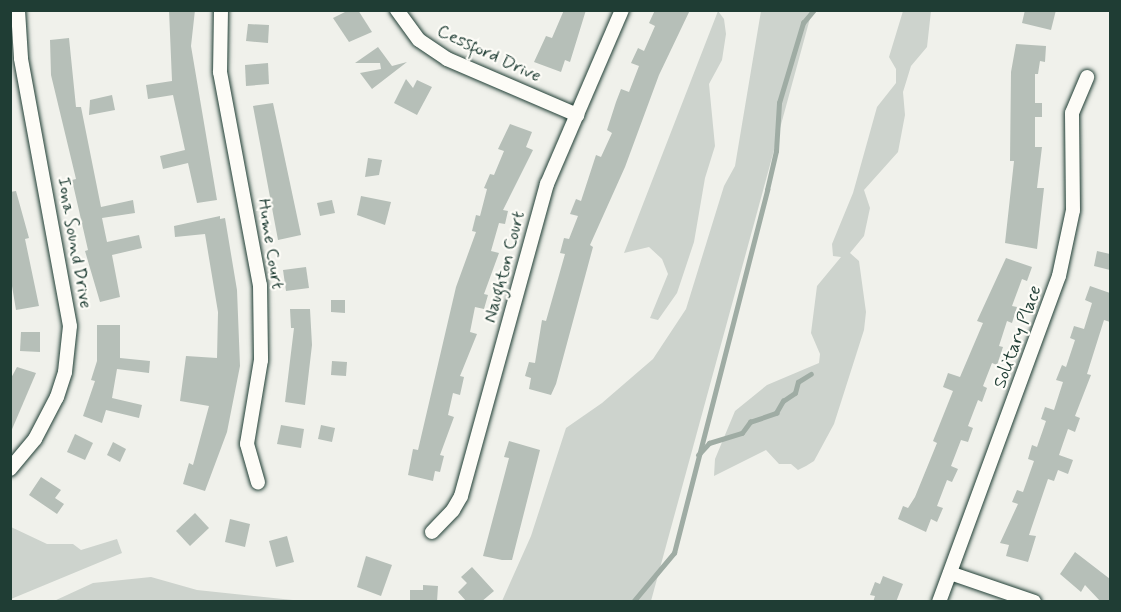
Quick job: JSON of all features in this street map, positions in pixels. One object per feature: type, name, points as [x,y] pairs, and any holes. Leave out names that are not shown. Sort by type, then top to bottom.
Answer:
[{"type":"street","name":"Iona Sound Drive","points":[[10,469],[35,439],[57,397],[67,362],[70,326],[21,58],[18,10]]},
{"type":"street","name":"Hume Court","points":[[221,10],[220,72],[260,285],[261,360],[248,444],[258,482]]},
{"type":"street","name":"Cessford Drive","points":[[397,10],[419,40],[447,59],[577,115]]},
{"type":"street","name":"Naughton Court","points":[[432,532],[461,496],[531,234],[547,184],[622,10]]},
{"type":"street","name":"Solitary Place","points":[[939,602],[1065,257],[1072,210],[1072,113],[1087,77]]},
{"type":"street","points":[[950,573],[1034,602]]},
{"type":"shaded area","points":[[718,11],[724,19],[726,34],[722,60],[709,84],[715,146],[705,178],[694,242],[677,293],[658,320],[650,318],[668,274],[662,259],[649,247],[624,253]]},
{"type":"shaded area","points":[[761,11],[812,11],[651,601],[502,601],[531,536],[566,428],[602,403],[653,359],[686,309],[724,186],[735,166]]},
{"type":"shaded area","points":[[903,11],[931,11],[927,47],[911,66],[903,92],[905,115],[898,152],[864,190],[870,208],[864,236],[850,253],[859,261],[866,312],[864,330],[834,424],[814,461],[798,470],[791,464],[779,464],[766,450],[714,476],[715,459],[735,411],[767,385],[819,363],[820,354],[811,333],[817,286],[841,257],[833,256],[832,244],[853,193],[877,107],[896,83],[896,69],[889,57]]},
{"type":"shaded area","points":[[11,527],[47,544],[73,544],[81,550],[117,539],[122,553],[11,599]]},
{"type":"shaded area","points":[[151,577],[197,590],[293,600],[54,601],[93,583]]},
{"type":"building","points":[[169,10],[195,10],[191,46],[217,200],[197,203],[188,163],[163,169],[160,156],[185,150],[173,95],[148,99],[146,85],[172,81]]},
{"type":"building","points":[[349,10],[358,10],[372,32],[349,42],[333,18]]},
{"type":"building","points":[[564,10],[586,10],[570,62],[565,60],[561,72],[534,62],[546,36],[552,38]]},
{"type":"building","points":[[655,10],[690,10],[659,75],[625,167],[590,245],[593,247],[556,384],[551,395],[529,389],[531,378],[525,376],[529,362],[535,363],[542,320],[546,321],[565,254],[560,253],[564,238],[569,239],[578,216],[570,214],[576,199],[581,201],[596,155],[601,157],[612,133],[607,130],[616,102],[621,89],[629,92],[639,66],[631,63],[638,48],[644,51],[655,26],[649,23]]},
{"type":"building","points":[[1025,10],[1056,10],[1051,30],[1022,23]]},
{"type":"building","points":[[248,24],[269,25],[268,43],[246,41]]},
{"type":"building","points":[[69,38],[76,107],[81,107],[101,207],[133,200],[135,213],[102,218],[107,242],[139,235],[142,248],[112,255],[120,297],[100,302],[85,251],[88,250],[72,180],[76,179],[51,75],[50,40]]},
{"type":"building","points":[[1016,44],[1046,46],[1045,62],[1040,61],[1038,74],[1035,74],[1035,103],[1042,103],[1042,117],[1035,117],[1035,147],[1042,147],[1037,188],[1044,188],[1037,249],[1005,243],[1014,161],[1010,161],[1011,72]]},
{"type":"building","points":[[378,47],[392,66],[407,62],[372,89],[360,73],[381,69],[380,63],[355,63]]},
{"type":"building","points":[[268,63],[269,84],[246,86],[245,65]]},
{"type":"building","points":[[406,79],[413,88],[417,80],[432,87],[417,115],[394,103]]},
{"type":"building","points":[[112,95],[115,110],[89,115],[90,100]]},
{"type":"building","points":[[273,103],[301,235],[278,240],[253,106]]},
{"type":"building","points":[[510,124],[532,132],[526,147],[533,150],[503,210],[508,211],[505,224],[499,223],[491,251],[499,253],[484,294],[488,295],[484,309],[475,307],[470,332],[477,334],[460,376],[464,377],[460,395],[453,393],[448,415],[454,417],[440,455],[444,456],[440,472],[435,471],[433,481],[408,475],[413,449],[418,450],[456,287],[476,232],[472,231],[476,215],[480,216],[487,189],[484,188],[490,174],[494,175],[504,151],[498,149]]},
{"type":"building","points":[[368,158],[382,160],[379,175],[365,177]]},
{"type":"building","points":[[16,191],[29,238],[25,239],[39,306],[16,310],[10,274],[10,192]]},
{"type":"building","points":[[361,196],[391,202],[385,225],[357,215]]},
{"type":"building","points":[[332,200],[335,213],[320,216],[317,203]]},
{"type":"building","points":[[220,216],[220,219],[225,218],[237,290],[240,366],[227,432],[205,491],[183,484],[189,463],[193,465],[209,406],[180,401],[186,356],[217,358],[218,312],[205,234],[175,237],[174,226]]},
{"type":"building","points":[[1097,251],[1110,254],[1110,270],[1094,266]]},
{"type":"building","points":[[1006,258],[1032,267],[1027,281],[1022,279],[1012,306],[1017,307],[1012,323],[1007,321],[999,346],[1003,347],[997,365],[992,363],[983,386],[987,388],[982,402],[978,400],[968,426],[973,428],[968,442],[961,440],[951,466],[958,469],[952,482],[947,480],[937,506],[943,508],[937,522],[931,519],[926,532],[898,519],[903,506],[908,508],[915,497],[937,443],[933,441],[953,391],[943,387],[948,373],[960,377],[983,323],[977,321]]},
{"type":"building","points":[[306,267],[309,288],[286,291],[283,270]]},
{"type":"building","points":[[1090,286],[1110,293],[1110,322],[1104,320],[1087,374],[1091,375],[1075,416],[1080,418],[1075,432],[1068,429],[1059,455],[1073,460],[1068,474],[1058,470],[1054,481],[1048,479],[1029,535],[1036,536],[1028,562],[1006,556],[1009,545],[1000,543],[1018,504],[1012,502],[1017,490],[1023,492],[1034,461],[1028,459],[1032,445],[1037,447],[1046,421],[1041,419],[1045,407],[1054,410],[1063,382],[1056,380],[1062,365],[1066,367],[1075,340],[1070,338],[1074,326],[1084,329],[1092,303],[1085,300]]},
{"type":"building","points":[[331,300],[345,300],[345,313],[331,312]]},
{"type":"building","points":[[290,309],[310,309],[312,345],[305,405],[285,402],[294,328],[291,328]]},
{"type":"building","points":[[97,325],[120,325],[120,358],[150,361],[149,373],[117,369],[112,398],[142,405],[139,418],[106,410],[102,423],[83,416],[95,381],[91,380],[97,361]]},
{"type":"building","points":[[21,332],[40,332],[40,352],[20,351]]},
{"type":"building","points":[[332,361],[347,362],[346,376],[331,375]]},
{"type":"building","points":[[17,367],[36,373],[10,434],[10,380]]},
{"type":"building","points":[[281,425],[304,429],[301,448],[277,444]]},
{"type":"building","points":[[321,425],[335,428],[332,442],[318,439]]},
{"type":"building","points":[[75,434],[93,443],[85,460],[67,452]]},
{"type":"building","points":[[509,441],[540,450],[512,560],[502,560],[483,556],[509,458],[504,457]]},
{"type":"building","points":[[113,442],[126,449],[120,462],[107,455]]},
{"type":"building","points":[[41,477],[61,490],[55,498],[64,504],[57,514],[29,495]]},
{"type":"building","points":[[195,513],[209,528],[190,546],[176,531]]},
{"type":"building","points":[[230,519],[250,524],[245,547],[225,542]]},
{"type":"building","points":[[287,536],[294,562],[276,567],[269,541]]},
{"type":"building","points":[[1075,552],[1110,579],[1110,602],[1101,602],[1085,585],[1081,592],[1060,574]]},
{"type":"building","points":[[366,556],[392,565],[381,596],[357,587]]},
{"type":"building","points":[[472,567],[494,591],[481,602],[467,602],[458,592],[467,583],[461,577]]},
{"type":"building","points":[[883,576],[903,584],[896,602],[873,602],[875,596],[870,595],[875,582],[880,584]]},
{"type":"building","points":[[423,585],[438,586],[437,602],[410,602],[410,590],[423,590]]},
{"type":"waterway","points":[[633,602],[674,553],[767,190],[776,151],[779,103],[803,23],[814,10]]},
{"type":"waterway","points":[[698,455],[709,443],[742,433],[750,422],[776,413],[783,401],[795,393],[798,382],[811,374]]}]
